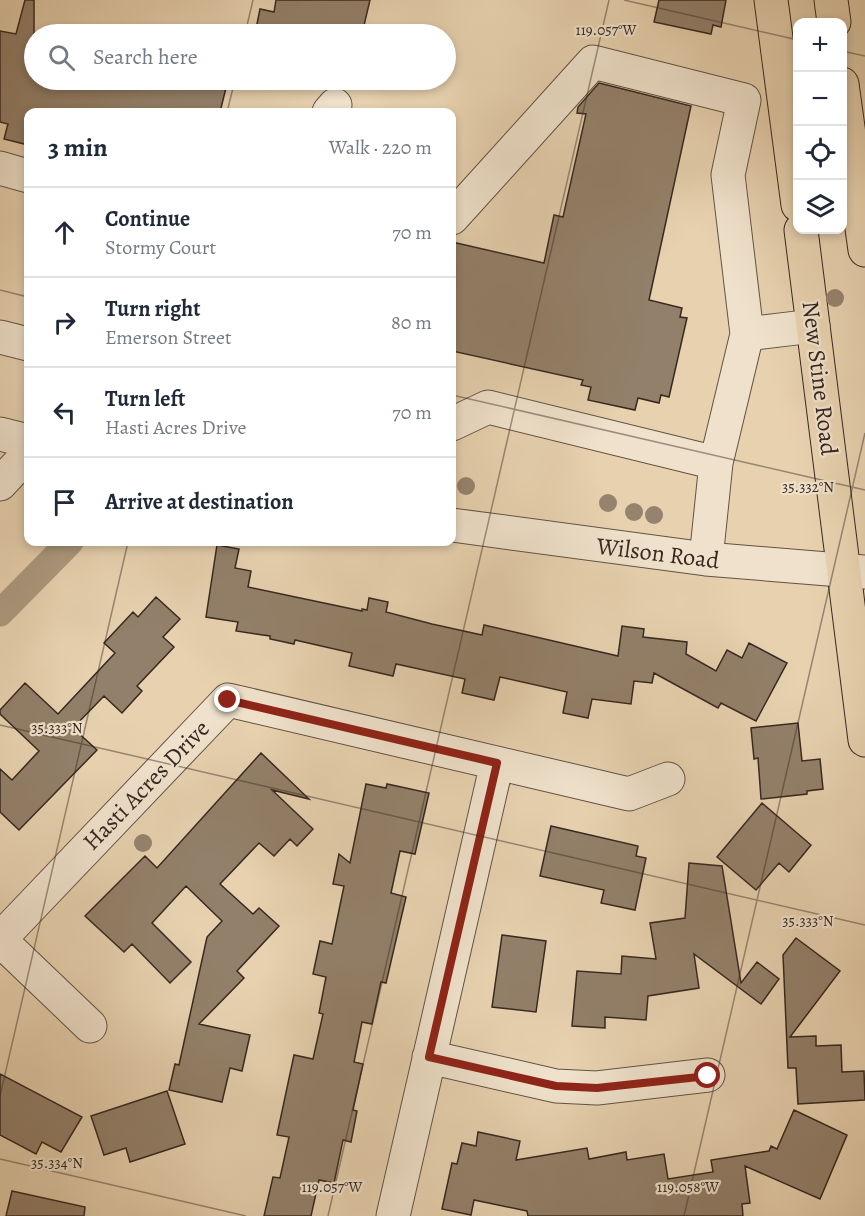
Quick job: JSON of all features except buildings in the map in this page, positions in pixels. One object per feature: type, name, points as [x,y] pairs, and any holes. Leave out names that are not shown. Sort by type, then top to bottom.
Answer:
[{"type":"main road","points":[[771,0],[794,180]]},
{"type":"main road","points":[[831,0],[833,18]]},
{"type":"main road","points":[[847,114],[865,250]]},
{"type":"main road","name":"New Stine Road","points":[[802,234],[813,326],[855,571],[865,740]]},
{"type":"street","points":[[456,214],[593,63],[744,100],[783,95]]},
{"type":"street","points":[[706,559],[716,463],[747,334],[728,175],[744,100]]},
{"type":"street","points":[[0,168],[24,175]]},
{"type":"street","points":[[747,334],[813,326]]},
{"type":"street","points":[[0,337],[24,343]]},
{"type":"street","points":[[456,422],[489,407],[716,463]]},
{"type":"street","points":[[0,434],[24,440]]},
{"type":"street","points":[[0,484],[24,458]]},
{"type":"street","name":"Wilson Road","points":[[456,526],[706,559],[855,571]]},
{"type":"street","name":"Hasti Acres Drive","points":[[0,940],[228,700],[629,794],[669,779]]},
{"type":"street","points":[[393,1216],[497,763]]},
{"type":"street","points":[[0,940],[90,1026]]},
{"type":"street","points":[[429,1057],[556,1086],[597,1088],[708,1076]]},
{"type":"waterway","points":[[0,613],[66,546]]},
{"type":"route","points":[[228,700],[497,763],[429,1057],[556,1086],[597,1088],[629,1086],[708,1076]]}]
